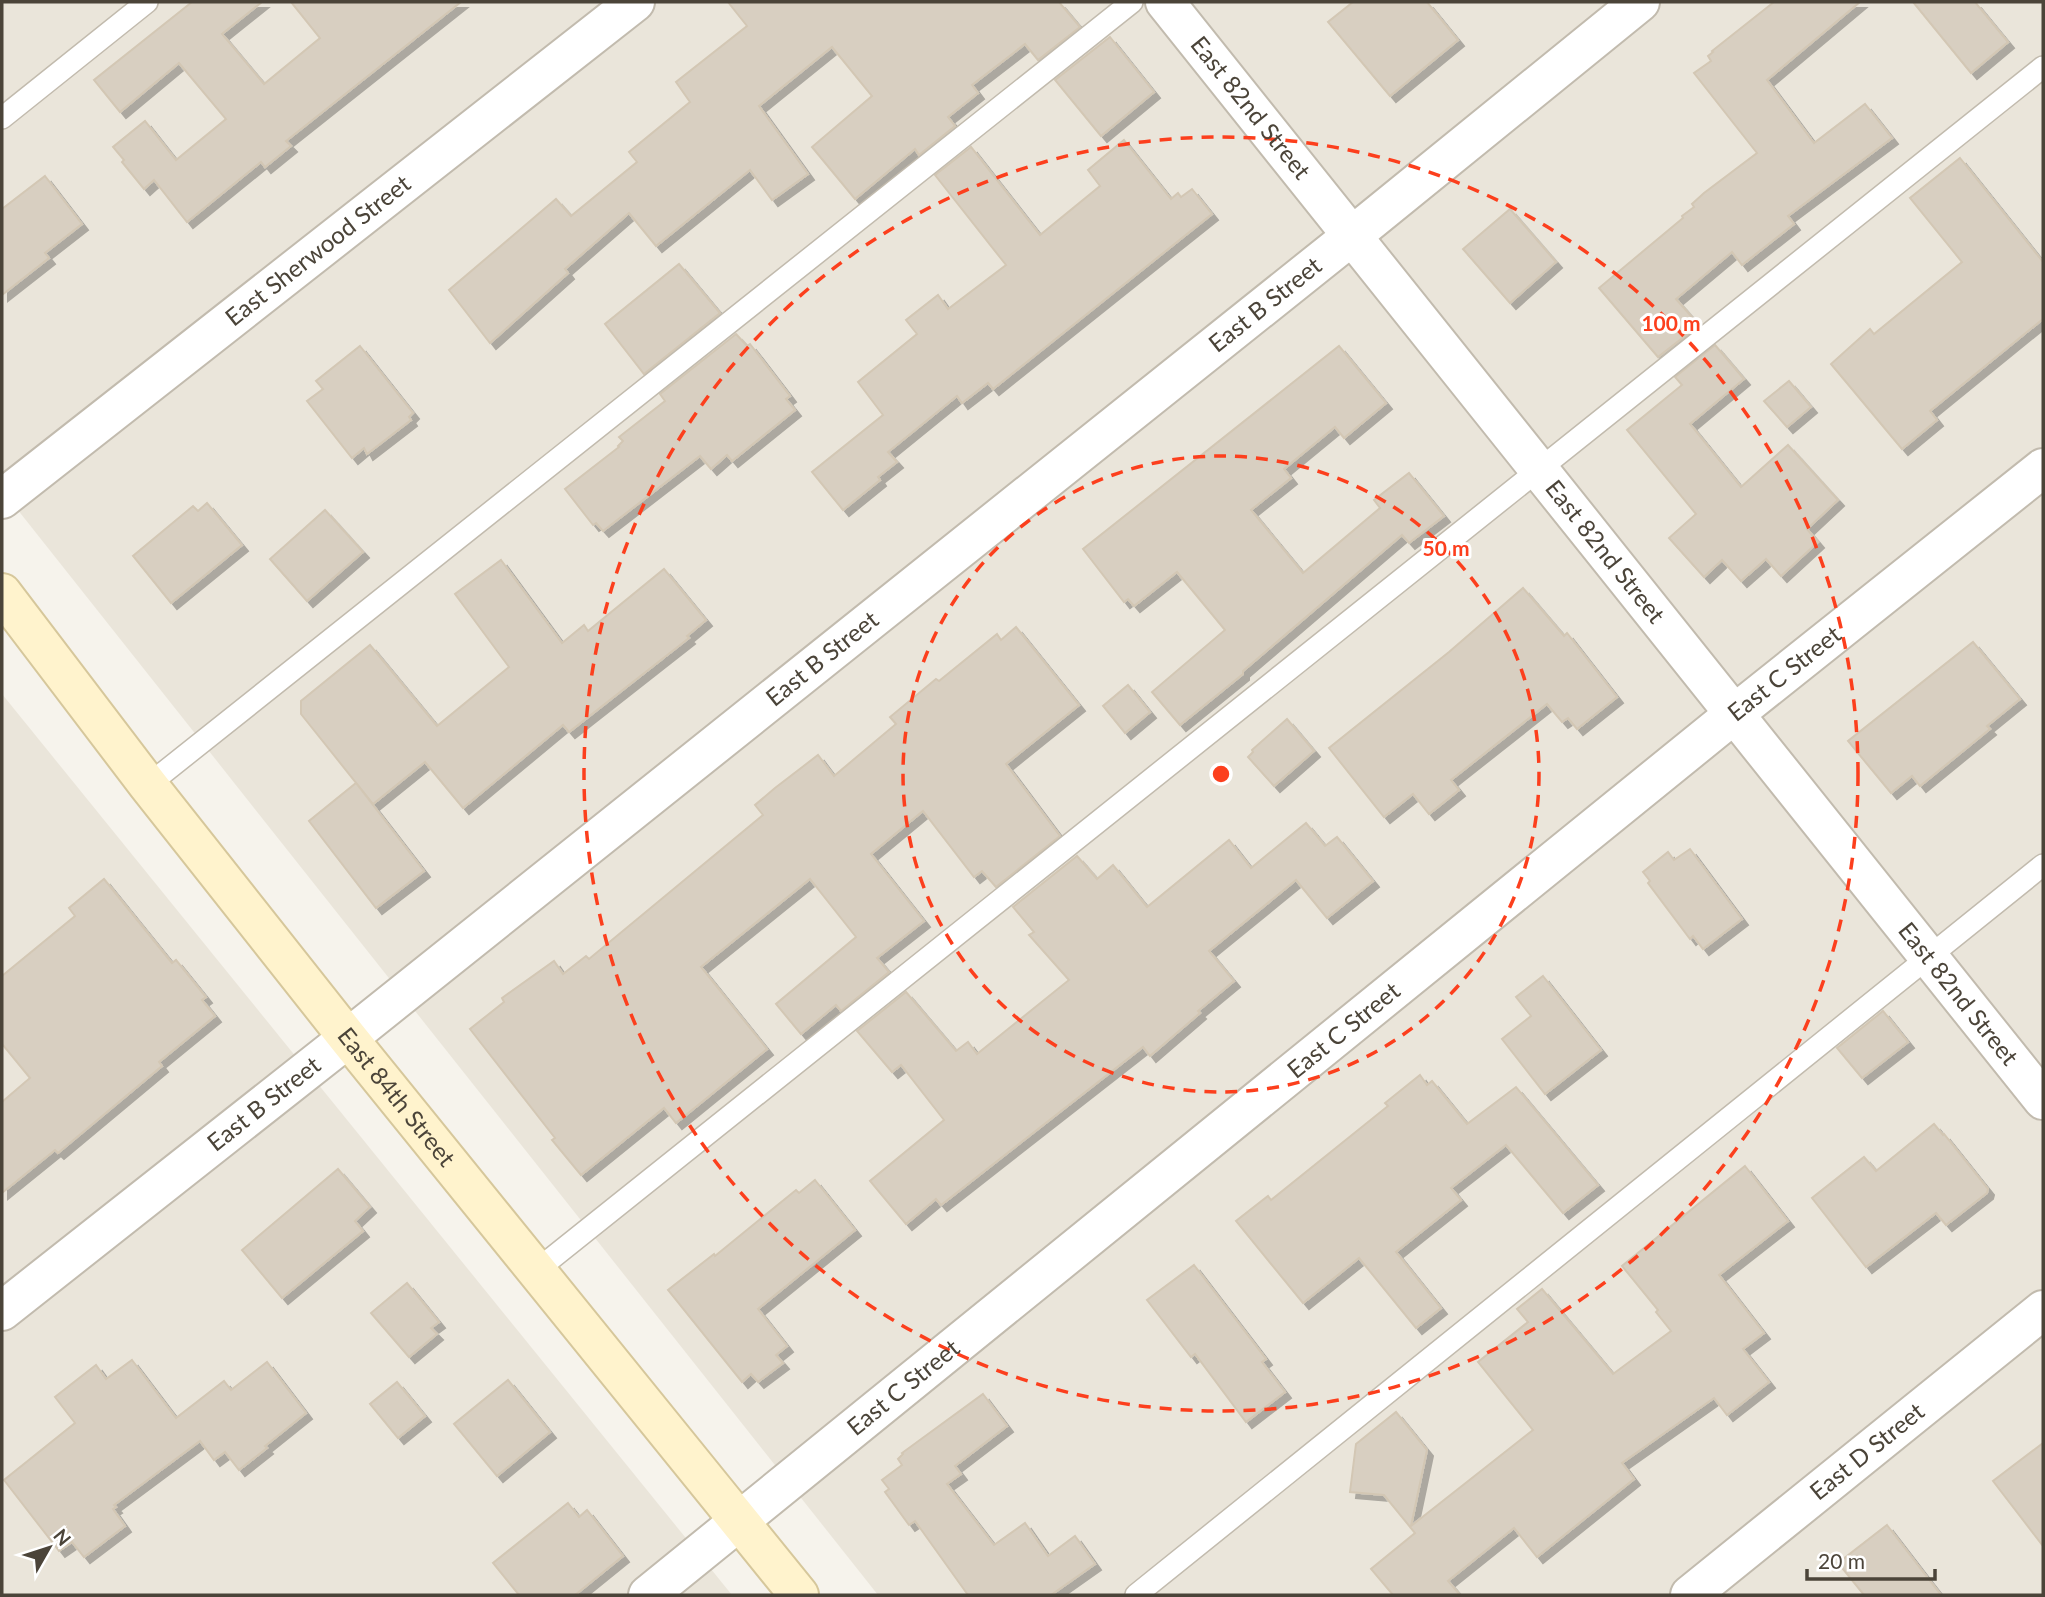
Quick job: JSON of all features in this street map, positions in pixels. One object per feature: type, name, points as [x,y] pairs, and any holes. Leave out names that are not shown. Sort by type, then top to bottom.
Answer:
[{"type":"street","name":"East Sherwood Street","points":[[2,499],[635,2]]},
{"type":"street","name":"East 82nd Street","points":[[1165,2],[2043,1100]]},
{"type":"street","name":"East B Street","points":[[2,1311],[1353,235],[1640,2]]},
{"type":"street","name":"East C Street","points":[[648,1595],[1733,715],[2043,468]]},
{"type":"street","name":"East 84th Street","points":[[2,593],[148,785],[348,1038],[799,1595]]},
{"type":"street","name":"East D Street","points":[[1705,1591],[2043,1310]]},
{"type":"lane","points":[[2,118],[147,2]]},
{"type":"lane","points":[[148,785],[1132,2]]},
{"type":"lane","points":[[537,1270],[2043,66]]},
{"type":"lane","points":[[1136,1595],[2043,865]]},
{"type":"shaded area","points":[[2,2],[2043,2],[2043,1595],[878,1595],[2,490]]},
{"type":"shaded area","points":[[2,694],[732,1595],[2,1595]]},
{"type":"building","points":[[192,2],[262,2],[222,34],[264,84],[320,38],[291,2],[461,2],[286,141],[291,146],[265,167],[261,162],[187,222],[154,180],[144,189],[113,147],[145,121],[176,160],[226,119],[179,63],[120,112],[94,80]]},
{"type":"building","points":[[728,2],[1059,2],[1080,27],[1038,60],[1025,44],[972,85],[978,93],[948,117],[955,126],[919,155],[915,149],[855,199],[812,147],[872,96],[832,47],[759,106],[808,174],[772,200],[750,170],[656,246],[629,213],[565,269],[568,273],[490,343],[449,290],[556,199],[571,216],[637,162],[629,152],[690,102],[676,82],[747,26]]},
{"type":"building","points":[[1353,2],[1427,2],[1458,40],[1390,96],[1328,22]]},
{"type":"building","points":[[1774,2],[1860,2],[1767,80],[1814,143],[1865,104],[1892,138],[1788,216],[1794,224],[1742,265],[1732,252],[1676,299],[1699,325],[1658,357],[1599,288],[1683,218],[1682,216],[1694,207],[1692,204],[1704,193],[1757,153],[1694,73],[1711,61],[1708,56],[1712,51]]},
{"type":"building","points":[[1913,2],[1975,2],[2008,42],[1971,73]]},
{"type":"building","points":[[1110,37],[1154,92],[1101,136],[1055,80]]},
{"type":"building","points":[[1124,140],[1171,199],[1178,193],[1181,197],[1192,189],[1212,214],[993,389],[988,383],[962,403],[957,396],[888,452],[897,462],[878,477],[880,480],[843,510],[812,472],[883,415],[858,382],[917,334],[906,320],[938,295],[948,309],[1006,265],[935,175],[971,147],[1040,235],[1100,186],[1088,170]]},
{"type":"building","points":[[1960,158],[2043,262],[2043,319],[1930,411],[1937,420],[1902,449],[1831,364],[1870,329],[1874,334],[1962,262],[1910,198]]},
{"type":"building","points":[[45,176],[82,224],[45,253],[49,258],[2,295],[2,209]]},
{"type":"building","points":[[1510,209],[1556,262],[1510,303],[1463,249]]},
{"type":"building","points":[[679,264],[720,313],[644,374],[605,324]]},
{"type":"building","points":[[736,334],[747,346],[750,344],[790,396],[786,399],[795,410],[732,461],[727,455],[711,469],[700,456],[603,531],[596,523],[593,525],[565,489],[619,447],[623,441],[619,437],[665,401],[660,394]]},
{"type":"building","points":[[1715,345],[1744,379],[1690,424],[1741,487],[1788,445],[1838,500],[1807,529],[1818,542],[1781,576],[1766,559],[1741,581],[1722,560],[1704,577],[1669,538],[1696,514],[1627,430],[1682,385],[1675,377]]},
{"type":"building","points":[[360,346],[413,413],[409,417],[411,420],[367,454],[364,448],[352,458],[307,401],[323,389],[316,381]]},
{"type":"building","points":[[1339,346],[1386,403],[1344,438],[1335,427],[1284,469],[1291,478],[1251,510],[1303,573],[1380,508],[1374,500],[1409,473],[1444,516],[1409,543],[1402,535],[1243,671],[1243,674],[1180,725],[1152,692],[1225,630],[1177,572],[1134,606],[1128,599],[1124,602],[1083,549]]},
{"type":"building","points":[[1789,381],[1811,407],[1787,427],[1764,401]]},
{"type":"building","points":[[207,503],[242,545],[171,603],[133,556],[193,506],[198,511]]},
{"type":"building","points":[[325,510],[363,552],[307,601],[270,559]]},
{"type":"building","points":[[501,560],[562,643],[584,625],[588,631],[664,569],[706,620],[687,636],[689,638],[569,732],[563,725],[463,808],[425,762],[373,804],[301,714],[301,701],[370,645],[437,726],[509,667],[455,594]]},
{"type":"building","points":[[1523,588],[1564,636],[1567,633],[1617,697],[1577,729],[1568,718],[1562,722],[1547,704],[1451,780],[1459,790],[1429,814],[1413,794],[1384,817],[1329,748],[1449,652]]},
{"type":"building","points":[[1016,627],[1079,705],[1006,764],[1060,836],[996,887],[982,871],[974,877],[923,811],[871,854],[924,921],[877,958],[889,972],[841,1011],[836,1005],[801,1034],[776,1004],[856,937],[810,879],[701,967],[767,1049],[676,1123],[664,1108],[581,1175],[470,1029],[504,1002],[502,998],[554,961],[563,974],[586,956],[589,959],[763,815],[755,805],[818,755],[834,776],[896,724],[890,717],[936,679],[939,681],[997,634],[1001,640]]},
{"type":"building","points":[[1973,642],[2020,699],[1987,726],[1990,729],[1920,786],[1912,776],[1891,793],[1848,741]]},
{"type":"building","points":[[1128,685],[1150,712],[1125,733],[1103,706]]},
{"type":"building","points":[[1287,719],[1314,751],[1274,786],[1248,757],[1252,750]]},
{"type":"building","points":[[356,783],[424,871],[376,908],[309,821]]},
{"type":"building","points":[[1306,823],[1325,846],[1337,837],[1373,881],[1327,918],[1296,880],[1209,951],[1234,981],[1198,1011],[1200,1013],[1150,1056],[1143,1047],[941,1205],[936,1199],[906,1224],[870,1181],[944,1120],[901,1065],[892,1072],[857,1031],[906,992],[956,1051],[968,1042],[977,1054],[1069,980],[1029,935],[1034,932],[1013,907],[1077,856],[1097,879],[1113,865],[1147,907],[1229,840],[1251,868]]},
{"type":"building","points":[[1690,849],[1742,919],[1703,949],[1693,936],[1690,939],[1648,883],[1650,881],[1643,872],[1668,852],[1674,860]]},
{"type":"building","points":[[104,879],[172,963],[176,960],[206,997],[202,1000],[215,1016],[159,1062],[162,1066],[58,1153],[55,1150],[2,1193],[2,1102],[30,1078],[2,1044],[2,976],[75,916],[69,908]]},
{"type":"building","points":[[1543,976],[1601,1050],[1545,1094],[1502,1039],[1531,1016],[1516,997]]},
{"type":"building","points":[[1883,1011],[1908,1042],[1862,1078],[1837,1048]]},
{"type":"building","points":[[1420,1075],[1427,1085],[1432,1081],[1467,1124],[1516,1087],[1598,1185],[1563,1213],[1506,1145],[1451,1188],[1461,1200],[1396,1252],[1441,1308],[1416,1328],[1359,1258],[1303,1303],[1236,1221],[1268,1196],[1271,1200],[1388,1106],[1385,1103]]},
{"type":"building","points":[[1934,1124],[1988,1189],[1987,1193],[1946,1225],[1936,1213],[1866,1267],[1812,1198],[1864,1157],[1876,1171]]},
{"type":"building","points":[[1745,1166],[1788,1221],[1719,1275],[1764,1333],[1743,1349],[1769,1382],[1727,1415],[1714,1398],[1622,1463],[1634,1479],[1537,1557],[1514,1528],[1448,1581],[1460,1595],[1393,1595],[1371,1569],[1415,1533],[1384,1495],[1350,1492],[1356,1444],[1396,1412],[1427,1450],[1411,1526],[1533,1430],[1478,1362],[1528,1322],[1517,1309],[1542,1289],[1613,1374],[1671,1331],[1656,1312],[1658,1310],[1622,1266]]},
{"type":"building","points":[[338,1169],[370,1207],[355,1221],[363,1231],[282,1298],[242,1250]]},
{"type":"building","points":[[815,1180],[855,1230],[758,1309],[787,1346],[776,1355],[783,1363],[758,1382],[751,1374],[742,1382],[668,1290],[714,1254],[715,1256],[796,1190],[799,1193]]},
{"type":"building","points":[[1194,1265],[1266,1359],[1262,1362],[1285,1392],[1246,1422],[1195,1354],[1191,1357],[1147,1300]]},
{"type":"building","points":[[407,1283],[439,1322],[431,1328],[437,1334],[409,1357],[371,1313]]},
{"type":"building","points":[[132,1360],[176,1418],[224,1381],[231,1390],[267,1362],[306,1413],[239,1470],[225,1452],[214,1460],[200,1441],[114,1505],[116,1507],[113,1509],[125,1526],[84,1557],[72,1542],[59,1551],[4,1480],[75,1423],[55,1397],[96,1365],[106,1379]]},
{"type":"building","points":[[508,1380],[550,1432],[497,1476],[454,1424]]},
{"type":"building","points":[[397,1382],[425,1416],[398,1438],[370,1404]]},
{"type":"building","points":[[983,1394],[1007,1426],[955,1466],[961,1474],[947,1484],[994,1545],[1025,1523],[1048,1556],[1075,1536],[1095,1564],[1051,1595],[968,1595],[915,1521],[909,1525],[885,1492],[889,1489],[882,1480],[902,1465],[898,1459],[902,1453]]},
{"type":"building","points":[[2043,1443],[2043,1546],[1993,1481]]},
{"type":"building","points":[[568,1503],[579,1517],[587,1510],[623,1556],[575,1595],[519,1595],[493,1563]]},
{"type":"building","points":[[1887,1525],[1941,1595],[1864,1595],[1838,1563]]}]
